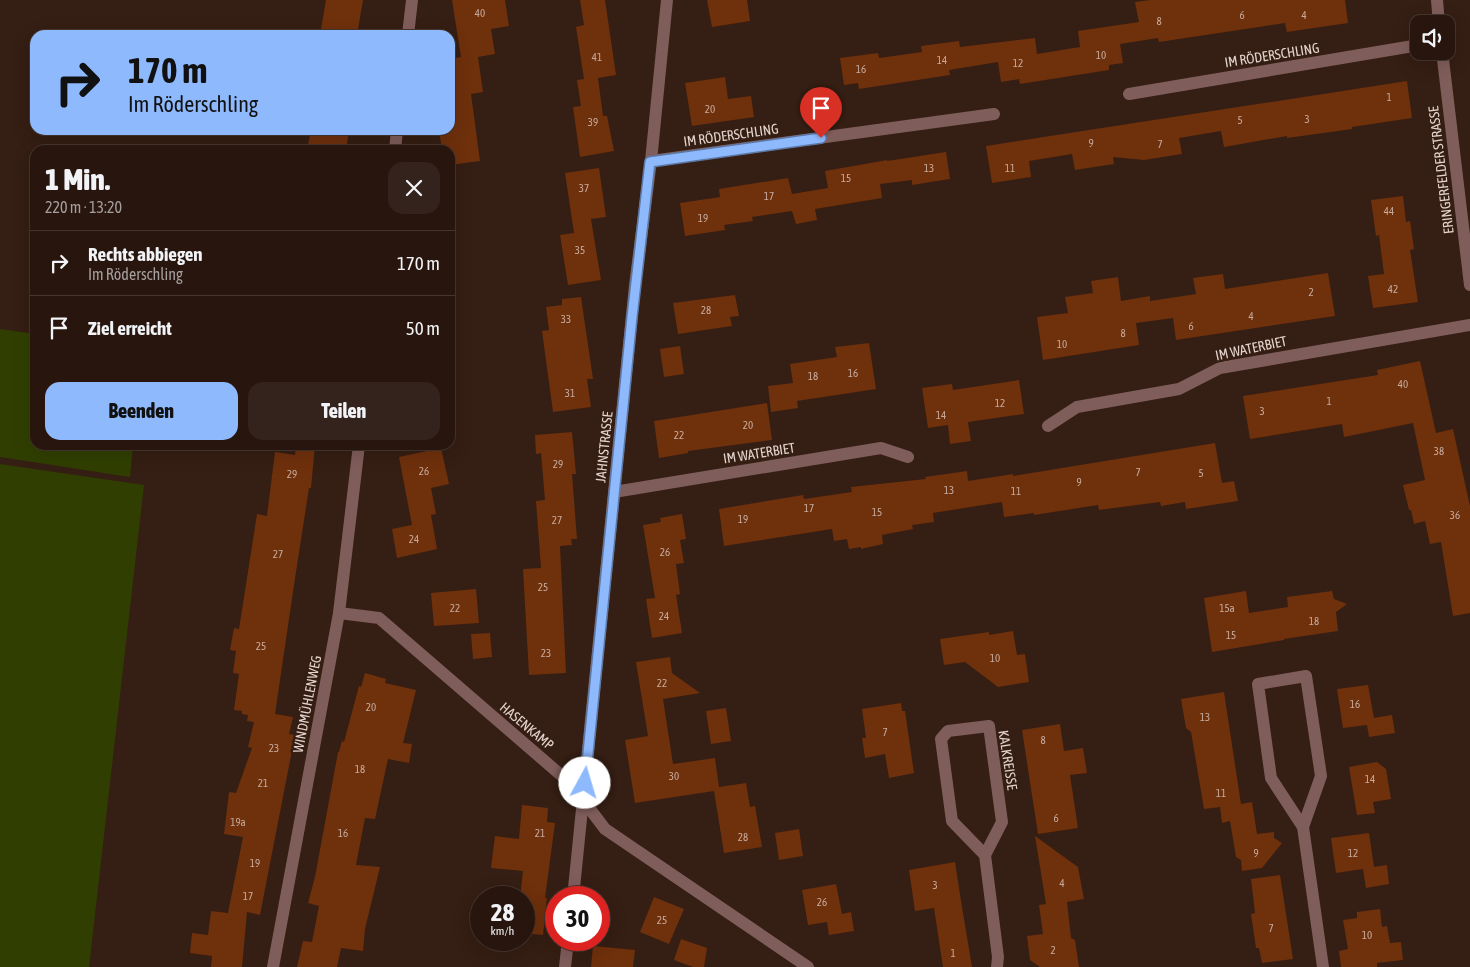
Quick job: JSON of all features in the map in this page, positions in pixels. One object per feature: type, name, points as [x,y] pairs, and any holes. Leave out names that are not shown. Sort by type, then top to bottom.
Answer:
[{"type":"street","points":[[409,30],[412,0]]},
{"type":"street","name":"JAHNSTRASSE","points":[[573,886],[667,0]]},
{"type":"street","points":[[1437,0],[1438,15]]},
{"type":"street","name":"IM RÖDERSCHLING","points":[[1129,94],[1410,47]]},
{"type":"street","name":"ERINGERFELDER STRASSE","points":[[1443,60],[1470,285]]},
{"type":"street","name":"IM RÖDERSCHLING","points":[[650,162],[994,114]]},
{"type":"street","name":"IM WATERBIET","points":[[1048,426],[1077,407],[1179,389],[1220,368],[1470,324]]},
{"type":"street","name":"IM WATERBIET","points":[[614,492],[881,448],[908,457]]},
{"type":"street","name":"WINDMÜHLENWEG","points":[[273,967],[339,613],[359,450]]},
{"type":"street","name":"HASENKAMP","points":[[339,613],[379,618],[562,776],[605,828],[808,967]]},
{"type":"street","points":[[1303,827],[1321,776],[1306,676],[1258,684],[1271,778],[1303,827],[1323,967]]},
{"type":"street","name":"KALKREISSE","points":[[989,726],[1002,822],[985,855],[952,821],[941,739],[948,731],[989,726]]},
{"type":"street","points":[[985,855],[998,957],[997,967]]},
{"type":"street","points":[[565,967],[567,951]]},
{"type":"green space","points":[[0,329],[30,333],[30,450],[133,450],[130,477],[0,457]]},
{"type":"green space","points":[[0,464],[144,485],[89,967],[0,967]]},
{"type":"building","points":[[326,0],[363,0],[358,30],[321,30]]},
{"type":"building","points":[[452,0],[505,0],[509,26],[491,29],[495,54],[478,57],[483,92],[471,94],[480,161],[455,164],[455,145],[441,145],[440,135],[455,135],[455,58],[461,57]]},
{"type":"building","points":[[580,0],[605,0],[616,75],[598,78],[603,116],[607,116],[614,151],[580,157],[573,107],[581,106],[577,80],[584,79],[576,27],[584,25]]},
{"type":"building","points":[[707,0],[747,0],[750,21],[712,27]]},
{"type":"building","points":[[1150,0],[1345,0],[1348,23],[1287,32],[1285,23],[1159,42],[1158,38],[1120,44],[1123,63],[1109,65],[1109,70],[1020,84],[1019,79],[1001,82],[998,62],[949,70],[950,75],[859,89],[858,83],[844,85],[840,58],[878,53],[879,58],[922,52],[921,46],[959,41],[960,47],[1035,38],[1037,54],[1080,47],[1078,31],[1139,22],[1135,2]]},
{"type":"building","points":[[725,77],[728,99],[751,96],[754,117],[692,126],[685,83]]},
{"type":"building","points":[[1407,81],[1412,118],[1352,127],[1352,129],[1287,138],[1287,136],[1224,147],[1221,131],[1179,138],[1182,154],[1144,160],[1113,157],[1114,164],[1075,170],[1072,154],[1029,161],[1031,177],[992,183],[986,146]]},
{"type":"building","points":[[310,135],[348,135],[347,145],[308,145]]},
{"type":"building","points":[[946,152],[950,179],[912,185],[912,180],[880,184],[882,198],[815,209],[817,220],[796,224],[792,211],[752,217],[753,221],[724,225],[725,230],[685,236],[680,203],[720,197],[719,189],[788,178],[792,194],[828,188],[825,171]]},
{"type":"building","points":[[599,168],[606,217],[591,219],[601,280],[568,285],[560,235],[574,233],[565,173]]},
{"type":"building","points":[[1403,196],[1406,222],[1410,221],[1414,249],[1410,250],[1418,302],[1373,308],[1368,276],[1384,274],[1379,235],[1376,236],[1371,200]]},
{"type":"building","points":[[1328,273],[1335,316],[1176,340],[1173,318],[1136,323],[1139,345],[1043,360],[1037,317],[1068,313],[1065,297],[1093,293],[1091,281],[1118,277],[1121,301],[1150,296],[1150,301],[1196,294],[1193,278],[1223,274],[1225,289]]},
{"type":"building","points":[[735,295],[739,316],[730,317],[732,326],[678,334],[673,303]]},
{"type":"building","points":[[581,297],[593,379],[587,379],[591,407],[553,412],[542,331],[549,330],[546,307],[562,305],[562,299]]},
{"type":"building","points":[[869,343],[876,389],[797,401],[798,408],[771,412],[768,386],[793,383],[790,364],[837,357],[835,347]]},
{"type":"building","points":[[680,346],[684,374],[664,377],[660,349]]},
{"type":"building","points":[[1420,361],[1436,433],[1453,429],[1470,506],[1470,613],[1453,616],[1441,542],[1430,544],[1425,521],[1414,524],[1403,485],[1425,480],[1413,423],[1344,437],[1342,424],[1250,439],[1243,396],[1378,375],[1377,370]]},
{"type":"building","points":[[1019,380],[1024,414],[968,422],[971,441],[950,444],[948,425],[928,428],[922,388],[952,384],[953,390]]},
{"type":"building","points":[[767,403],[772,440],[688,451],[688,453],[659,458],[654,421]]},
{"type":"building","points":[[572,432],[576,474],[572,474],[577,539],[571,539],[572,545],[560,546],[566,673],[529,675],[523,569],[541,568],[536,501],[545,500],[541,453],[536,454],[535,435]]},
{"type":"building","points":[[1215,443],[1222,483],[1234,481],[1238,501],[1186,509],[1185,502],[1161,506],[1160,502],[1099,510],[1098,505],[1034,515],[1034,513],[1004,517],[1002,502],[933,513],[934,522],[912,525],[913,529],[882,535],[883,544],[861,549],[861,547],[849,549],[847,539],[834,541],[832,529],[724,546],[719,509],[803,495],[804,499],[852,492],[851,487],[926,479],[925,477],[967,471],[968,481],[1013,474],[1013,476]]},
{"type":"building","points":[[296,450],[315,450],[311,488],[309,488],[275,714],[293,717],[289,734],[295,735],[260,915],[247,912],[242,967],[211,967],[212,956],[190,953],[192,933],[208,935],[211,911],[228,913],[243,837],[224,834],[229,792],[236,793],[252,748],[248,747],[254,722],[247,721],[248,715],[242,714],[242,711],[234,710],[239,674],[233,673],[236,651],[230,650],[234,628],[239,629],[257,514],[267,516],[275,452],[295,455]]},
{"type":"building","points":[[432,450],[441,450],[449,484],[431,488],[436,514],[431,515],[437,549],[397,558],[392,529],[412,525],[399,457]]},
{"type":"building","points":[[682,514],[686,539],[680,540],[684,563],[676,564],[680,594],[676,595],[682,633],[652,638],[646,599],[655,598],[643,525],[661,522],[660,518]]},
{"type":"building","points":[[476,589],[479,623],[434,626],[431,593]]},
{"type":"building","points":[[1246,591],[1249,613],[1288,607],[1287,597],[1332,591],[1334,599],[1347,604],[1336,612],[1338,631],[1212,652],[1204,598]]},
{"type":"building","points":[[1013,631],[1017,655],[1025,654],[1029,682],[998,687],[965,662],[944,665],[940,639],[989,632],[989,635]]},
{"type":"building","points":[[490,633],[492,657],[473,659],[471,634]]},
{"type":"building","points":[[670,657],[672,673],[700,693],[663,699],[673,764],[715,758],[719,787],[746,783],[750,807],[755,806],[762,847],[724,853],[714,791],[635,803],[625,740],[648,736],[636,662]]},
{"type":"building","points":[[365,673],[386,679],[385,683],[416,690],[403,743],[412,744],[409,763],[388,759],[375,819],[365,818],[356,865],[380,867],[365,929],[363,951],[341,948],[337,967],[297,967],[303,941],[312,942],[319,906],[308,903],[315,877],[338,752],[342,741],[344,742],[359,686],[361,687]]},
{"type":"building","points":[[1368,685],[1374,718],[1392,715],[1395,733],[1369,737],[1367,725],[1343,728],[1337,689]]},
{"type":"building","points":[[1224,692],[1241,804],[1252,802],[1257,834],[1274,832],[1274,838],[1282,843],[1262,868],[1242,871],[1241,860],[1236,857],[1230,821],[1222,823],[1220,807],[1204,809],[1191,732],[1186,728],[1181,699]]},
{"type":"building","points":[[901,703],[902,711],[905,711],[914,773],[889,778],[885,754],[865,758],[862,738],[866,738],[862,709]]},
{"type":"building","points":[[726,708],[731,741],[711,744],[706,711]]},
{"type":"building","points":[[1060,724],[1064,751],[1083,748],[1087,773],[1070,775],[1078,828],[1038,834],[1022,730]]},
{"type":"building","points":[[1377,762],[1386,769],[1391,799],[1373,802],[1375,813],[1357,815],[1349,767]]},
{"type":"building","points":[[522,805],[548,808],[547,822],[555,823],[547,886],[545,886],[543,935],[535,934],[535,886],[521,886],[523,871],[491,868],[495,836],[519,839]]},
{"type":"building","points":[[799,829],[803,856],[779,860],[775,833]]},
{"type":"building","points":[[1369,833],[1374,867],[1387,865],[1389,884],[1366,888],[1363,869],[1336,873],[1331,838]]},
{"type":"building","points":[[1035,836],[1078,867],[1084,899],[1067,902],[1071,938],[1075,940],[1079,967],[1040,967],[1030,960],[1027,936],[1043,934],[1039,905],[1046,904]]},
{"type":"building","points":[[955,862],[972,967],[943,967],[934,908],[915,911],[909,870]]},
{"type":"building","points":[[1280,875],[1293,959],[1262,963],[1259,948],[1256,948],[1251,914],[1255,913],[1251,879]]},
{"type":"building","points":[[836,884],[842,914],[851,912],[854,931],[829,935],[827,922],[808,925],[802,890]]},
{"type":"building","points":[[654,897],[684,909],[669,944],[640,932]]},
{"type":"building","points":[[1380,909],[1382,927],[1387,926],[1390,943],[1401,942],[1403,960],[1377,963],[1377,967],[1341,967],[1339,951],[1348,949],[1343,920],[1357,918],[1357,912]]},
{"type":"building","points":[[681,939],[707,948],[704,967],[693,967],[674,960]]},
{"type":"building","points":[[610,948],[635,950],[633,967],[591,967],[593,951],[610,951]]},
{"type":"route","points":[[585,783],[632,317],[650,162],[821,138]]}]
